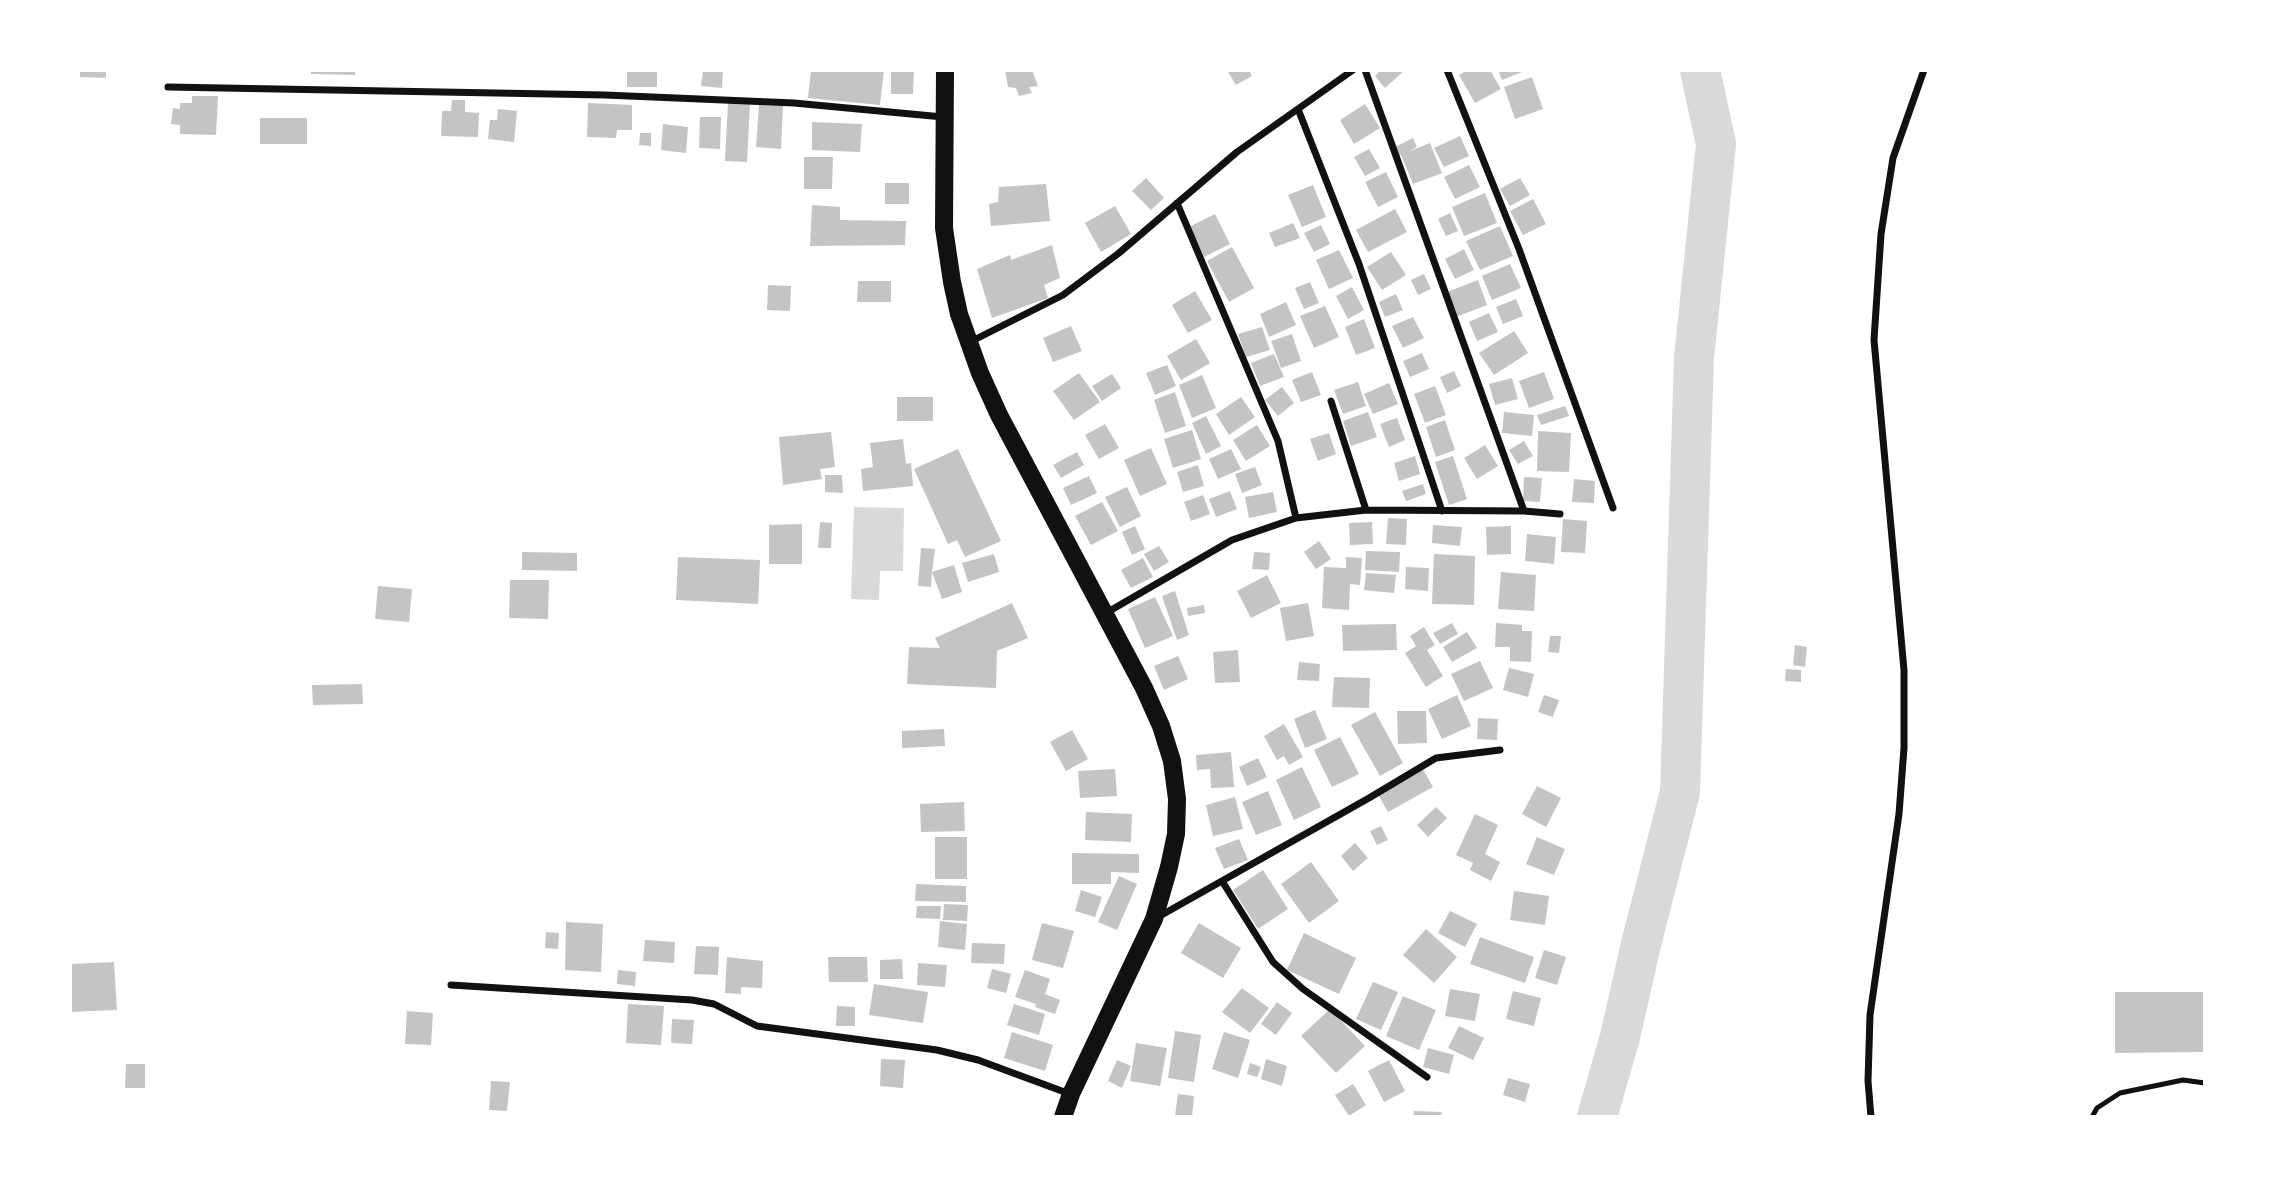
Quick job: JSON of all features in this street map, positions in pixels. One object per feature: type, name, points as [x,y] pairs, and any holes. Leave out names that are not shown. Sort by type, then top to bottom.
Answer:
[{"type":"main road","points":[[944,70],[944,228],[952,282],[969,342],[999,415],[1144,688],[1161,726],[1172,761],[1177,799],[1175,834],[1169,867],[1154,919],[1070,1094],[1063,1117]]},
{"type":"street","points":[[969,342],[1063,295],[1119,253],[1237,152],[1353,70]]},
{"type":"street","points":[[1365,70],[1524,511]]},
{"type":"street","points":[[1447,70],[1519,248],[1612,508]]},
{"type":"street","points":[[1871,1117],[1868,1081],[1870,1015],[1899,814],[1904,748],[1904,670],[1874,340],[1881,234],[1893,158],[1924,70]]},
{"type":"street","points":[[167,87],[605,95],[794,103],[944,117]]},
{"type":"street","points":[[1298,108],[1359,264],[1442,511]]},
{"type":"street","points":[[1177,203],[1278,442],[1296,518]]},
{"type":"street","points":[[1331,401],[1366,510]]},
{"type":"street","points":[[1104,614],[1232,540],[1296,518],[1366,510],[1524,511],[1560,514]]},
{"type":"street","points":[[1154,919],[1436,758],[1500,750]]},
{"type":"street","points":[[1222,881],[1273,962],[1303,989],[1427,1077]]},
{"type":"street","points":[[451,985],[692,1000],[714,1004],[757,1026],[937,1050],[978,1060],[1070,1094]]},
{"type":"lane","points":[[2092,1117],[2097,1108],[2120,1094],[2183,1080],[2205,1083]]},
{"type":"shaded area","points":[[854,507],[904,508],[903,571],[880,571],[879,600],[851,599]]},
{"type":"building","points":[[80,70],[106,70],[106,78],[80,77]]},
{"type":"building","points":[[311,70],[356,70],[355,75],[311,74]]},
{"type":"building","points":[[627,70],[657,70],[657,87],[627,87]]},
{"type":"building","points":[[703,70],[723,70],[722,88],[701,86]]},
{"type":"building","points":[[811,70],[884,70],[880,105],[808,98]]},
{"type":"building","points":[[891,70],[914,70],[913,94],[891,94]]},
{"type":"building","points":[[1005,70],[1032,70],[1038,86],[1029,87],[1032,93],[1019,96],[1016,88],[1008,87]]},
{"type":"building","points":[[1227,70],[1249,70],[1252,76],[1236,85]]},
{"type":"building","points":[[1381,70],[1405,70],[1385,88],[1375,76]]},
{"type":"building","points":[[1468,70],[1490,70],[1501,89],[1475,103],[1459,75]]},
{"type":"building","points":[[1498,70],[1521,70],[1522,72],[1502,80]]},
{"type":"building","points":[[1532,77],[1543,109],[1515,119],[1504,87]]},
{"type":"building","points":[[192,96],[218,96],[216,135],[180,134],[180,125],[171,124],[173,108],[180,109],[180,103],[192,103]]},
{"type":"building","points":[[452,100],[465,100],[465,112],[479,113],[478,137],[441,136],[442,111],[451,111]]},
{"type":"building","points":[[728,102],[750,103],[747,162],[725,161]]},
{"type":"building","points":[[588,103],[632,105],[632,130],[617,130],[616,138],[587,137]]},
{"type":"building","points":[[1365,104],[1380,128],[1354,144],[1340,120]]},
{"type":"building","points":[[759,105],[783,106],[781,149],[756,147]]},
{"type":"building","points":[[498,109],[517,111],[514,142],[488,139],[490,120],[497,120]]},
{"type":"building","points":[[700,117],[721,117],[720,149],[699,148]]},
{"type":"building","points":[[260,118],[307,118],[307,144],[260,144]]},
{"type":"building","points":[[812,122],[862,124],[860,152],[812,150]]},
{"type":"building","points":[[663,124],[688,127],[686,153],[661,150]]},
{"type":"building","points":[[640,133],[651,133],[651,146],[639,145]]},
{"type":"building","points":[[1460,136],[1469,156],[1444,167],[1434,148]]},
{"type":"building","points":[[1413,138],[1417,147],[1408,152],[1430,143],[1442,173],[1413,184],[1395,147]]},
{"type":"building","points":[[1369,149],[1380,168],[1365,176],[1354,157]]},
{"type":"building","points":[[804,157],[833,157],[832,189],[804,189]]},
{"type":"building","points":[[1469,165],[1480,187],[1455,199],[1444,177]]},
{"type":"building","points":[[1386,172],[1398,197],[1378,207],[1365,182]]},
{"type":"building","points":[[1146,178],[1164,198],[1151,210],[1132,191]]},
{"type":"building","points":[[1520,178],[1530,195],[1510,206],[1500,189]]},
{"type":"building","points":[[885,183],[909,183],[909,204],[885,204]]},
{"type":"building","points":[[1046,184],[1050,221],[991,226],[989,204],[998,202],[999,187]]},
{"type":"building","points":[[1313,185],[1326,217],[1302,227],[1288,195]]},
{"type":"building","points":[[1485,193],[1497,223],[1464,236],[1452,207]]},
{"type":"building","points":[[1533,199],[1546,224],[1523,235],[1510,211]]},
{"type":"building","points":[[812,205],[840,207],[840,220],[906,221],[905,245],[810,246]]},
{"type":"building","points":[[1115,206],[1131,234],[1101,252],[1085,223]]},
{"type":"building","points":[[1395,209],[1407,232],[1368,252],[1356,230]]},
{"type":"building","points":[[1450,213],[1458,231],[1446,236],[1438,219]]},
{"type":"building","points":[[1215,214],[1230,244],[1204,257],[1189,227]]},
{"type":"building","points":[[1293,223],[1300,238],[1275,247],[1269,233]]},
{"type":"building","points":[[1321,225],[1330,244],[1314,252],[1304,233]]},
{"type":"building","points":[[1500,226],[1513,256],[1480,270],[1466,241]]},
{"type":"building","points":[[1052,245],[1060,278],[1044,285],[1048,298],[992,318],[977,269],[1010,255],[1011,260]]},
{"type":"building","points":[[1232,247],[1254,288],[1229,302],[1207,261]]},
{"type":"building","points":[[1464,249],[1474,270],[1455,279],[1445,259]]},
{"type":"building","points":[[1339,250],[1353,278],[1329,289],[1316,260]]},
{"type":"building","points":[[1391,252],[1406,275],[1382,290],[1367,267]]},
{"type":"building","points":[[1510,264],[1521,288],[1492,300],[1482,276]]},
{"type":"building","points":[[1424,274],[1431,289],[1418,295],[1411,280]]},
{"type":"building","points":[[1478,280],[1487,305],[1456,317],[1447,292]]},
{"type":"building","points":[[858,281],[891,281],[891,302],[857,302]]},
{"type":"building","points":[[1310,282],[1319,303],[1304,309],[1295,288]]},
{"type":"building","points":[[768,285],[791,286],[790,311],[767,310]]},
{"type":"building","points":[[1352,287],[1364,310],[1348,319],[1336,296]]},
{"type":"building","points":[[1195,291],[1212,320],[1188,333],[1172,305]]},
{"type":"building","points":[[1396,294],[1403,310],[1385,317],[1379,302]]},
{"type":"building","points":[[1516,299],[1523,316],[1503,324],[1496,307]]},
{"type":"building","points":[[1286,302],[1296,325],[1269,337],[1260,314]]},
{"type":"building","points":[[1325,306],[1339,337],[1314,348],[1300,316]]},
{"type":"building","points":[[1489,313],[1498,332],[1477,341],[1469,322]]},
{"type":"building","points":[[1413,317],[1424,338],[1403,348],[1392,326]]},
{"type":"building","points":[[1364,319],[1375,348],[1356,355],[1345,327]]},
{"type":"building","points":[[1071,326],[1082,351],[1053,362],[1043,338]]},
{"type":"building","points":[[1262,327],[1270,350],[1246,357],[1238,334]]},
{"type":"building","points":[[1514,331],[1528,353],[1494,375],[1479,353]]},
{"type":"building","points":[[1292,334],[1301,361],[1281,368],[1271,341]]},
{"type":"building","points":[[1196,339],[1210,363],[1181,380],[1167,356]]},
{"type":"building","points":[[1422,353],[1429,369],[1410,377],[1403,361]]},
{"type":"building","points":[[1274,354],[1284,377],[1260,386],[1251,363]]},
{"type":"building","points":[[1167,365],[1176,386],[1155,395],[1146,373]]},
{"type":"building","points":[[1454,371],[1461,386],[1447,393],[1440,377]]},
{"type":"building","points":[[1312,372],[1321,395],[1301,402],[1292,380]]},
{"type":"building","points":[[1544,372],[1554,399],[1529,408],[1519,381]]},
{"type":"building","points":[[1079,373],[1100,402],[1074,420],[1053,391]]},
{"type":"building","points":[[1112,374],[1121,388],[1102,401],[1092,386]]},
{"type":"building","points":[[1202,375],[1216,408],[1192,418],[1179,385]]},
{"type":"building","points":[[1512,378],[1518,399],[1495,405],[1489,384]]},
{"type":"building","points":[[1358,382],[1366,406],[1343,414],[1334,390]]},
{"type":"building","points":[[1389,383],[1398,404],[1373,414],[1364,394]]},
{"type":"building","points":[[1435,386],[1446,415],[1425,423],[1414,394]]},
{"type":"building","points":[[1282,387],[1294,403],[1278,416],[1265,400]]},
{"type":"building","points":[[1175,392],[1186,426],[1165,433],[1154,400]]},
{"type":"building","points":[[897,397],[933,397],[933,421],[897,421]]},
{"type":"building","points":[[1241,397],[1255,417],[1229,435],[1216,414]]},
{"type":"building","points":[[1565,406],[1569,416],[1541,425],[1537,415]]},
{"type":"building","points":[[1368,412],[1377,437],[1351,446],[1343,421]]},
{"type":"building","points":[[1504,412],[1534,415],[1532,436],[1502,433]]},
{"type":"building","points":[[1206,416],[1221,446],[1206,454],[1192,423]]},
{"type":"building","points":[[1397,418],[1405,440],[1389,447],[1380,424]]},
{"type":"building","points":[[1445,420],[1455,450],[1436,457],[1426,427]]},
{"type":"building","points":[[1105,424],[1119,448],[1099,459],[1085,435]]},
{"type":"building","points":[[1257,425],[1270,446],[1246,461],[1233,440]]},
{"type":"building","points":[[1192,430],[1201,459],[1173,468],[1164,439]]},
{"type":"building","points":[[1538,431],[1571,433],[1569,472],[1537,471]]},
{"type":"building","points":[[831,432],[835,467],[820,469],[822,479],[783,485],[779,437]]},
{"type":"building","points":[[1329,433],[1336,454],[1318,461],[1310,439]]},
{"type":"building","points":[[903,439],[906,464],[911,463],[913,486],[863,491],[861,469],[873,467],[870,443]]},
{"type":"building","points":[[1524,441],[1533,456],[1518,464],[1509,450]]},
{"type":"building","points":[[1485,445],[1498,466],[1477,479],[1464,458]]},
{"type":"building","points":[[1151,448],[1167,484],[1140,496],[1124,460]]},
{"type":"building","points":[[958,449],[1001,541],[965,557],[957,540],[948,544],[914,469]]},
{"type":"building","points":[[1231,449],[1241,469],[1218,479],[1209,459]]},
{"type":"building","points":[[1077,452],[1084,465],[1061,478],[1053,465]]},
{"type":"building","points":[[1415,456],[1420,474],[1399,481],[1394,463]]},
{"type":"building","points":[[1453,456],[1467,499],[1449,505],[1435,462]]},
{"type":"building","points":[[1198,465],[1204,486],[1183,492],[1177,472]]},
{"type":"building","points":[[1255,467],[1262,485],[1242,493],[1235,474]]},
{"type":"building","points":[[825,475],[842,475],[843,493],[825,492]]},
{"type":"building","points":[[1089,476],[1097,493],[1071,505],[1063,488]]},
{"type":"building","points":[[1524,477],[1542,478],[1540,502],[1523,501]]},
{"type":"building","points":[[1574,479],[1595,481],[1594,503],[1572,502]]},
{"type":"building","points":[[1423,484],[1426,494],[1406,501],[1402,491]]},
{"type":"building","points":[[1127,487],[1141,516],[1120,527],[1105,497]]},
{"type":"building","points":[[1230,491],[1237,509],[1216,517],[1209,499]]},
{"type":"building","points":[[1273,492],[1277,512],[1249,518],[1245,497]]},
{"type":"building","points":[[1203,495],[1210,514],[1191,521],[1184,502]]},
{"type":"building","points":[[1102,502],[1118,531],[1091,545],[1075,516]]},
{"type":"building","points":[[1388,518],[1407,519],[1406,545],[1386,544]]},
{"type":"building","points":[[1563,519],[1587,521],[1585,553],[1561,552]]},
{"type":"building","points":[[820,522],[832,523],[831,548],[818,548]]},
{"type":"building","points":[[1372,522],[1373,544],[1350,545],[1349,523]]},
{"type":"building","points":[[802,524],[802,564],[769,564],[769,525]]},
{"type":"building","points":[[1433,525],[1462,527],[1460,546],[1432,543]]},
{"type":"building","points":[[1135,526],[1145,549],[1132,555],[1122,532]]},
{"type":"building","points":[[1511,526],[1511,554],[1487,555],[1486,527]]},
{"type":"building","points":[[1527,534],[1556,537],[1554,564],[1525,561]]},
{"type":"building","points":[[1319,541],[1331,559],[1316,569],[1304,552]]},
{"type":"building","points":[[1159,546],[1169,562],[1154,571],[1144,554]]},
{"type":"building","points":[[921,548],[935,549],[931,587],[918,586]]},
{"type":"building","points":[[1366,551],[1400,552],[1399,572],[1365,570]]},
{"type":"building","points":[[522,552],[577,553],[577,571],[522,570]]},
{"type":"building","points":[[1254,552],[1270,553],[1269,570],[1252,569]]},
{"type":"building","points":[[994,554],[999,572],[968,582],[962,563]]},
{"type":"building","points":[[1434,554],[1475,556],[1474,605],[1432,604]]},
{"type":"building","points":[[678,557],[760,560],[758,604],[676,600]]},
{"type":"building","points":[[1346,557],[1362,558],[1360,585],[1350,584],[1349,610],[1322,608],[1324,567],[1346,568]]},
{"type":"building","points":[[1143,558],[1153,577],[1131,588],[1121,570]]},
{"type":"building","points":[[954,565],[962,592],[942,599],[932,572]]},
{"type":"building","points":[[1406,567],[1429,568],[1428,591],[1405,589]]},
{"type":"building","points":[[1501,572],[1536,575],[1534,611],[1498,609]]},
{"type":"building","points":[[1366,573],[1396,575],[1394,593],[1364,590]]},
{"type":"building","points":[[1267,575],[1281,603],[1251,618],[1237,591]]},
{"type":"building","points":[[510,580],[549,580],[548,619],[509,618]]},
{"type":"building","points":[[378,586],[412,589],[409,622],[375,619]]},
{"type":"building","points":[[1175,591],[1189,635],[1177,640],[1162,596]]},
{"type":"building","points":[[1155,597],[1173,636],[1145,648],[1128,609]]},
{"type":"building","points":[[1012,603],[1028,638],[997,651],[996,688],[907,684],[909,647],[940,648],[935,638]]},
{"type":"building","points":[[1308,603],[1314,636],[1286,641],[1280,608]]},
{"type":"building","points":[[1204,605],[1205,613],[1188,616],[1187,608]]},
{"type":"building","points":[[1452,623],[1458,634],[1440,644],[1433,633]]},
{"type":"building","points":[[1496,623],[1522,625],[1522,631],[1532,631],[1531,662],[1510,661],[1510,647],[1495,647]]},
{"type":"building","points":[[1396,624],[1397,650],[1343,651],[1342,625]]},
{"type":"building","points":[[1424,627],[1435,645],[1427,650],[1443,676],[1426,687],[1405,653],[1416,646],[1410,636]]},
{"type":"building","points":[[1467,632],[1477,648],[1452,662],[1443,647]]},
{"type":"building","points":[[1550,636],[1561,636],[1559,653],[1548,652]]},
{"type":"building","points":[[1795,645],[1807,647],[1805,667],[1793,665]]},
{"type":"building","points":[[1238,650],[1240,682],[1215,683],[1213,652]]},
{"type":"building","points":[[1178,656],[1188,679],[1164,690],[1154,666]]},
{"type":"building","points":[[1480,661],[1493,688],[1464,701],[1451,674]]},
{"type":"building","points":[[1299,662],[1320,664],[1319,681],[1297,680]]},
{"type":"building","points":[[1509,668],[1534,674],[1528,697],[1503,690]]},
{"type":"building","points":[[1786,669],[1801,670],[1801,682],[1785,681]]},
{"type":"building","points":[[1334,677],[1370,678],[1369,708],[1332,707]]},
{"type":"building","points":[[362,684],[363,704],[313,705],[312,685]]},
{"type":"building","points":[[1457,695],[1471,726],[1442,739],[1428,709]]},
{"type":"building","points":[[1544,695],[1559,700],[1553,717],[1538,712]]},
{"type":"building","points":[[1315,710],[1327,739],[1305,748],[1294,719]]},
{"type":"building","points":[[1397,711],[1426,711],[1427,743],[1398,744]]},
{"type":"building","points":[[1375,712],[1403,763],[1380,776],[1351,725]]},
{"type":"building","points":[[1478,718],[1498,719],[1497,740],[1477,739]]},
{"type":"building","points":[[1284,724],[1303,757],[1289,765],[1284,756],[1277,760],[1264,736]]},
{"type":"building","points":[[944,729],[945,746],[902,748],[902,731]]},
{"type":"building","points":[[1072,730],[1088,759],[1066,771],[1050,742]]},
{"type":"building","points":[[1340,737],[1359,774],[1332,787],[1314,750]]},
{"type":"building","points":[[1231,752],[1234,787],[1211,788],[1210,769],[1197,770],[1196,755]]},
{"type":"building","points":[[1258,758],[1267,777],[1247,786],[1239,767]]},
{"type":"building","points":[[1421,766],[1433,787],[1388,812],[1376,791]]},
{"type":"building","points":[[1302,767],[1321,807],[1294,820],[1276,780]]},
{"type":"building","points":[[1115,769],[1117,796],[1080,798],[1078,771]]},
{"type":"building","points":[[1537,786],[1561,798],[1546,827],[1522,814]]},
{"type":"building","points":[[1268,791],[1282,825],[1256,835],[1242,802]]},
{"type":"building","points":[[1235,797],[1243,829],[1213,836],[1206,805]]},
{"type":"building","points":[[964,802],[965,831],[921,832],[920,804]]},
{"type":"building","points":[[1436,807],[1447,818],[1428,837],[1417,825]]},
{"type":"building","points":[[1086,812],[1132,814],[1131,842],[1085,840]]},
{"type":"building","points":[[1475,814],[1498,825],[1485,854],[1500,862],[1491,881],[1470,870],[1473,863],[1456,855]]},
{"type":"building","points":[[1381,826],[1388,840],[1377,845],[1370,831]]},
{"type":"building","points":[[935,837],[967,837],[967,879],[935,879]]},
{"type":"building","points":[[1537,837],[1565,849],[1554,875],[1526,864]]},
{"type":"building","points":[[1239,839],[1248,860],[1224,869],[1215,848]]},
{"type":"building","points":[[1355,843],[1368,858],[1353,871],[1341,856]]},
{"type":"building","points":[[1072,853],[1139,854],[1139,873],[1111,872],[1111,884],[1072,884]]},
{"type":"building","points":[[1311,862],[1339,901],[1309,923],[1281,884]]},
{"type":"building","points":[[1263,870],[1288,909],[1258,929],[1233,890]]},
{"type":"building","points":[[1119,876],[1137,884],[1117,930],[1098,922]]},
{"type":"building","points":[[916,884],[966,886],[966,902],[915,901]]},
{"type":"building","points":[[1081,890],[1102,897],[1095,917],[1075,911]]},
{"type":"building","points":[[1514,891],[1549,896],[1545,925],[1510,920]]},
{"type":"building","points":[[944,904],[968,905],[967,921],[943,920]]},
{"type":"building","points":[[917,906],[941,906],[940,919],[916,918]]},
{"type":"building","points":[[1450,911],[1477,924],[1465,947],[1438,933]]},
{"type":"building","points":[[940,921],[967,924],[965,950],[938,947]]},
{"type":"building","points":[[566,922],[603,924],[601,972],[565,970]]},
{"type":"building","points":[[1042,923],[1074,931],[1063,968],[1032,960]]},
{"type":"building","points":[[1199,923],[1241,948],[1223,978],[1181,953]]},
{"type":"building","points":[[1426,929],[1457,957],[1434,983],[1403,955]]},
{"type":"building","points":[[546,932],[559,933],[558,949],[545,948]]},
{"type":"building","points":[[1304,933],[1356,958],[1339,994],[1287,970]]},
{"type":"building","points":[[1480,937],[1534,957],[1525,983],[1470,964]]},
{"type":"building","points":[[645,940],[675,942],[674,963],[643,961]]},
{"type":"building","points":[[972,943],[1005,944],[1004,964],[971,963]]},
{"type":"building","points":[[696,946],[719,947],[718,975],[694,974]]},
{"type":"building","points":[[1544,950],[1566,957],[1557,985],[1535,978]]},
{"type":"building","points":[[727,957],[763,961],[762,988],[741,987],[741,994],[725,993]]},
{"type":"building","points":[[828,957],[867,957],[868,982],[829,982]]},
{"type":"building","points":[[902,959],[903,979],[880,979],[880,960]]},
{"type":"building","points":[[114,962],[117,1010],[70,1012],[70,964]]},
{"type":"building","points":[[918,963],[947,965],[945,987],[917,985]]},
{"type":"building","points":[[992,969],[1011,974],[1006,993],[987,988]]},
{"type":"building","points":[[618,970],[636,972],[635,986],[617,984]]},
{"type":"building","points":[[1025,970],[1050,979],[1045,994],[1060,1000],[1055,1014],[1015,997]]},
{"type":"building","points":[[1373,982],[1398,992],[1381,1030],[1356,1019]]},
{"type":"building","points":[[874,984],[928,992],[923,1023],[869,1015]]},
{"type":"building","points":[[1242,988],[1269,1008],[1250,1033],[1222,1012]]},
{"type":"building","points":[[1450,989],[1480,994],[1475,1021],[1445,1016]]},
{"type":"building","points":[[1513,991],[1541,998],[1534,1026],[1506,1019]]},
{"type":"building","points":[[2115,992],[2205,992],[2205,1052],[2115,1053]]},
{"type":"building","points":[[1403,996],[1436,1010],[1419,1050],[1386,1036]]},
{"type":"building","points":[[1277,1002],[1292,1013],[1276,1035],[1261,1024]]},
{"type":"building","points":[[628,1004],[664,1006],[661,1045],[626,1043]]},
{"type":"building","points":[[1014,1004],[1045,1014],[1039,1035],[1007,1025]]},
{"type":"building","points":[[837,1006],[855,1007],[855,1026],[836,1026]]},
{"type":"building","points":[[1330,1009],[1365,1046],[1336,1073],[1301,1036]]},
{"type":"building","points":[[407,1011],[433,1013],[431,1045],[405,1044]]},
{"type":"building","points":[[672,1019],[694,1020],[692,1044],[671,1043]]},
{"type":"building","points":[[1459,1026],[1484,1038],[1473,1060],[1448,1048]]},
{"type":"building","points":[[1175,1031],[1201,1035],[1194,1082],[1168,1078]]},
{"type":"building","points":[[1012,1032],[1053,1045],[1045,1071],[1004,1058]]},
{"type":"building","points":[[1224,1032],[1250,1040],[1238,1078],[1212,1069]]},
{"type":"building","points":[[1136,1043],[1167,1048],[1160,1086],[1130,1081]]},
{"type":"building","points":[[1428,1048],[1454,1055],[1449,1074],[1423,1067]]},
{"type":"building","points":[[881,1059],[905,1060],[903,1088],[880,1086]]},
{"type":"building","points":[[1266,1059],[1287,1066],[1282,1086],[1261,1079]]},
{"type":"building","points":[[1117,1060],[1131,1066],[1122,1088],[1108,1081]]},
{"type":"building","points":[[1389,1060],[1405,1091],[1384,1102],[1368,1071]]},
{"type":"building","points":[[1250,1063],[1261,1067],[1257,1077],[1247,1074]]},
{"type":"building","points":[[126,1064],[145,1064],[145,1088],[125,1088]]},
{"type":"building","points":[[1508,1078],[1530,1084],[1525,1102],[1503,1095]]},
{"type":"building","points":[[491,1081],[510,1082],[507,1111],[489,1110]]},
{"type":"building","points":[[1353,1084],[1366,1105],[1349,1116],[1335,1095]]},
{"type":"building","points":[[1178,1094],[1194,1096],[1192,1117],[1175,1116]]},
{"type":"building","points":[[1414,1111],[1442,1112],[1441,1117],[1413,1117]]},
{"type":"waterway","points":[[1597,1117],[1620,1037],[1680,792],[1694,358],[1716,144],[1700,70]]}]
